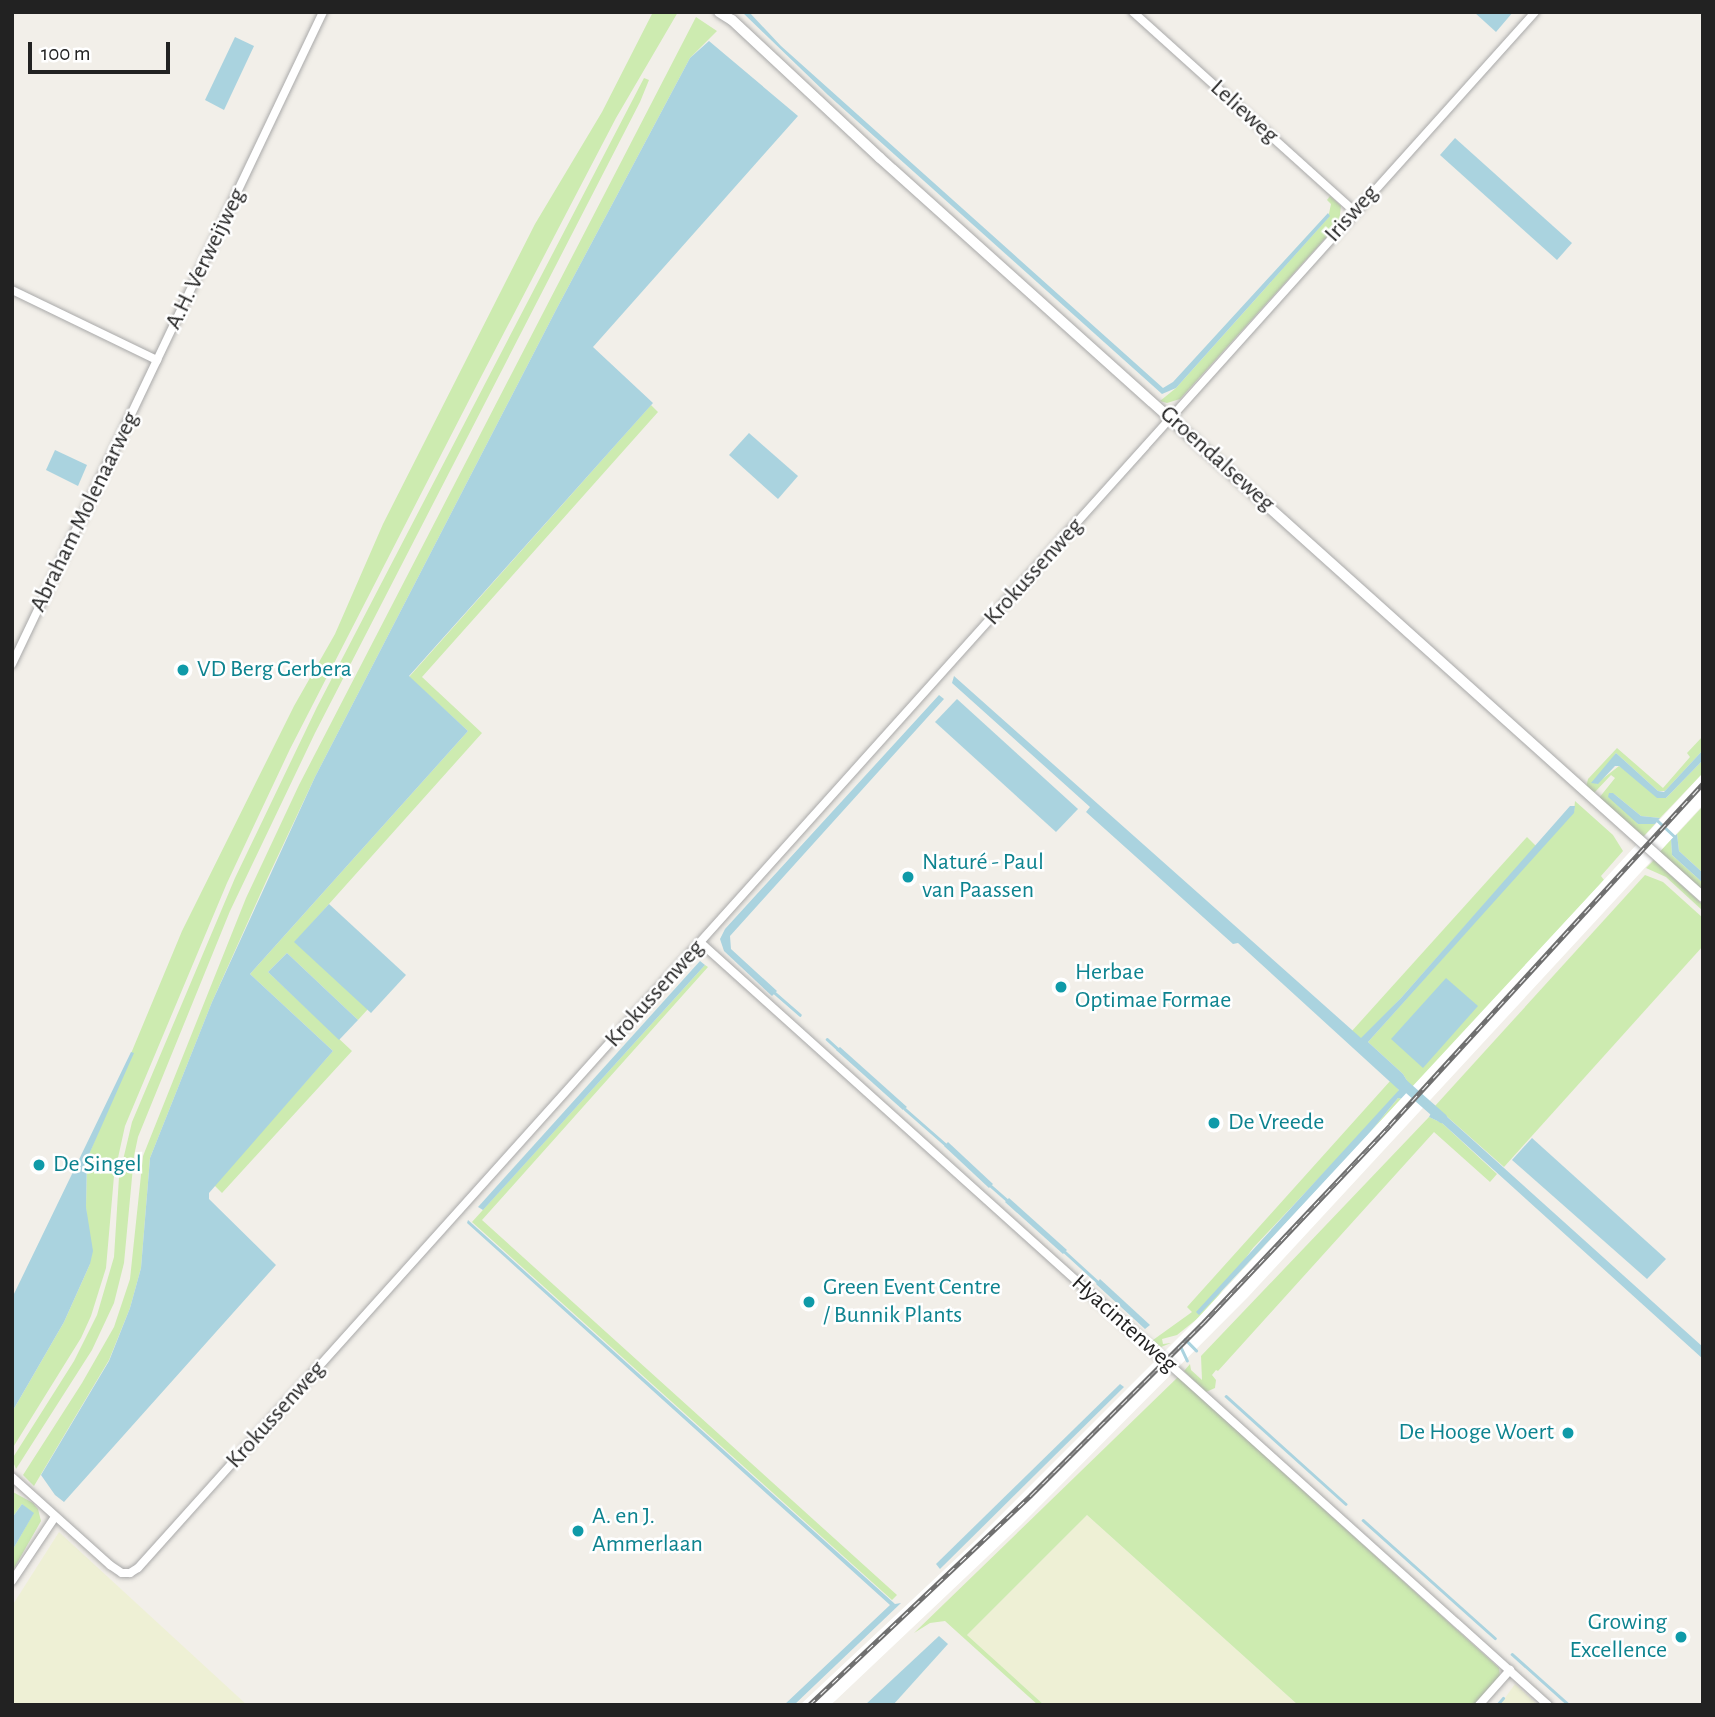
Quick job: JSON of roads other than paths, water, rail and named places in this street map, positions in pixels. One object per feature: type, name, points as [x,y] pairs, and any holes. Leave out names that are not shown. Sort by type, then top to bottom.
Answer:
[{"type":"street","name":"A.H. Verweijweg","points":[[12,290],[157,360],[323,12]]},
{"type":"street","name":"Groendalseweg","points":[[719,12],[730,16],[1703,897]]},
{"type":"street","name":"Lelieweg","points":[[1133,12],[1354,212]]},
{"type":"street","name":"Irisweg","points":[[1170,417],[1535,12]]},
{"type":"street","name":"Abraham Molenaarweg","points":[[12,664],[157,360]]},
{"type":"street","name":"Krokussenweg","points":[[55,1517],[122,1573],[130,1573],[138,1568],[1170,417]]},
{"type":"street","name":"Hyacintenweg","points":[[701,943],[1548,1705]]},
{"type":"street","points":[[12,1477],[55,1517],[12,1581]]},
{"type":"street","points":[[1479,1705],[1510,1670]]},
{"type":"water","points":[[742,12],[749,12],[781,46],[1163,388],[1173,382],[1328,213],[1330,216],[1176,388],[1162,394],[828,95]]},
{"type":"water","points":[[1474,12],[1513,12],[1496,32]]},
{"type":"water","points":[[235,37],[254,46],[224,110],[205,100]]},
{"type":"water","points":[[709,41],[798,116],[593,347],[653,403],[409,676],[468,731],[250,974],[333,1051],[209,1193],[209,1199],[276,1265],[64,1502],[55,1495],[41,1475],[109,1361],[130,1308],[141,1268],[150,1158],[212,1002],[315,777],[557,308],[690,58]]},
{"type":"water","points":[[1455,138],[1572,243],[1557,260],[1440,155]]},
{"type":"water","points":[[749,433],[798,476],[778,499],[729,455]]},
{"type":"water","points":[[55,450],[87,465],[78,486],[46,470]]},
{"type":"water","points":[[954,676],[1361,1038],[1401,998],[1570,806],[1575,806],[1574,813],[1368,1042],[1403,1074],[1412,1089],[1403,1099],[1398,1098],[1363,1141],[1199,1315],[1196,1312],[1399,1090],[1238,943],[1233,944],[1086,812],[1090,807],[952,683]]},
{"type":"water","points":[[939,695],[944,699],[730,936],[731,949],[777,991],[772,996],[724,951],[720,939],[725,929]]},
{"type":"water","points":[[957,699],[1078,809],[1056,832],[935,722]]},
{"type":"water","points":[[1703,750],[1703,760],[1666,798],[1657,798],[1619,766],[1615,766],[1598,784],[1591,783],[1616,753],[1658,791],[1664,792]]},
{"type":"water","points":[[1609,793],[1613,793],[1641,816],[1660,818],[1655,824],[1638,824],[1608,797]]},
{"type":"water","points":[[1677,834],[1679,851],[1703,873],[1703,883],[1672,855],[1671,839]]},
{"type":"water","points":[[329,904],[406,975],[371,1013],[294,942]]},
{"type":"water","points":[[287,953],[358,1020],[339,1040],[268,972]]},
{"type":"water","points":[[700,961],[705,965],[483,1210],[478,1207]]},
{"type":"water","points":[[1446,978],[1478,1006],[1423,1068],[1391,1039]]},
{"type":"water","points":[[840,1047],[907,1107],[903,1110],[836,1050]]},
{"type":"water","points":[[131,1052],[134,1053],[87,1159],[86,1207],[93,1251],[90,1264],[64,1322],[12,1412],[12,1298]]},
{"type":"water","points":[[1435,1106],[1703,1347],[1703,1359],[1442,1123],[1429,1117]]},
{"type":"water","points":[[1532,1138],[1666,1259],[1647,1279],[1512,1160]]},
{"type":"water","points":[[948,1142],[993,1184],[989,1188],[944,1146]]},
{"type":"water","points":[[1009,1198],[1067,1250],[1063,1254],[1005,1202]]},
{"type":"water","points":[[468,1220],[895,1604],[901,1603],[794,1705],[784,1705],[890,1605],[467,1223]]},
{"type":"water","points":[[1100,1279],[1150,1325],[1145,1329],[1096,1284]]},
{"type":"water","points":[[1120,1384],[1124,1387],[940,1569],[936,1564]]},
{"type":"water","points":[[22,1504],[34,1513],[12,1551],[12,1518]]},
{"type":"water","points":[[939,1636],[948,1644],[893,1705],[865,1705]]},
{"type":"waterway","points":[[1658,821],[1674,836]]},
{"type":"waterway","points":[[775,993],[800,1015]]},
{"type":"waterway","points":[[827,1039],[838,1049]]},
{"type":"waterway","points":[[1401,1082],[1442,1118]]},
{"type":"waterway","points":[[905,1109],[945,1144]]},
{"type":"waterway","points":[[991,1186],[1007,1200]]},
{"type":"waterway","points":[[1065,1252],[1098,1282]]},
{"type":"waterway","points":[[1185,1339],[1196,1350]]},
{"type":"waterway","points":[[1180,1345],[1187,1360]]},
{"type":"waterway","points":[[1226,1396],[1346,1504]]},
{"type":"waterway","points":[[1363,1520],[1495,1638]]},
{"type":"waterway","points":[[1512,1654],[1569,1705]]},
{"type":"waterway","points":[[1497,1705],[1503,1698]]},
{"type":"railway","points":[[809,1705],[1031,1495],[1204,1322],[1390,1125],[1703,783]]},
{"type":"place","name":"VD Berg Gerbera","points":[[183,670]]},
{"type":"place","name":"Naturé - Paul van Paassen","points":[[908,877]]},
{"type":"place","name":"Herbae Optimae Formae","points":[[1061,987]]},
{"type":"place","name":"De Vreede","points":[[1214,1123]]},
{"type":"place","name":"De Singel","points":[[39,1165]]},
{"type":"place","name":"Green Event Centre / Bunnik Plants","points":[[809,1302]]},
{"type":"place","name":"De Hooge Woert","points":[[1568,1433]]},
{"type":"place","name":"A. en J. Ammerlaan","points":[[578,1531]]},
{"type":"place","name":"Growing Excellence","points":[[1681,1637]]}]
